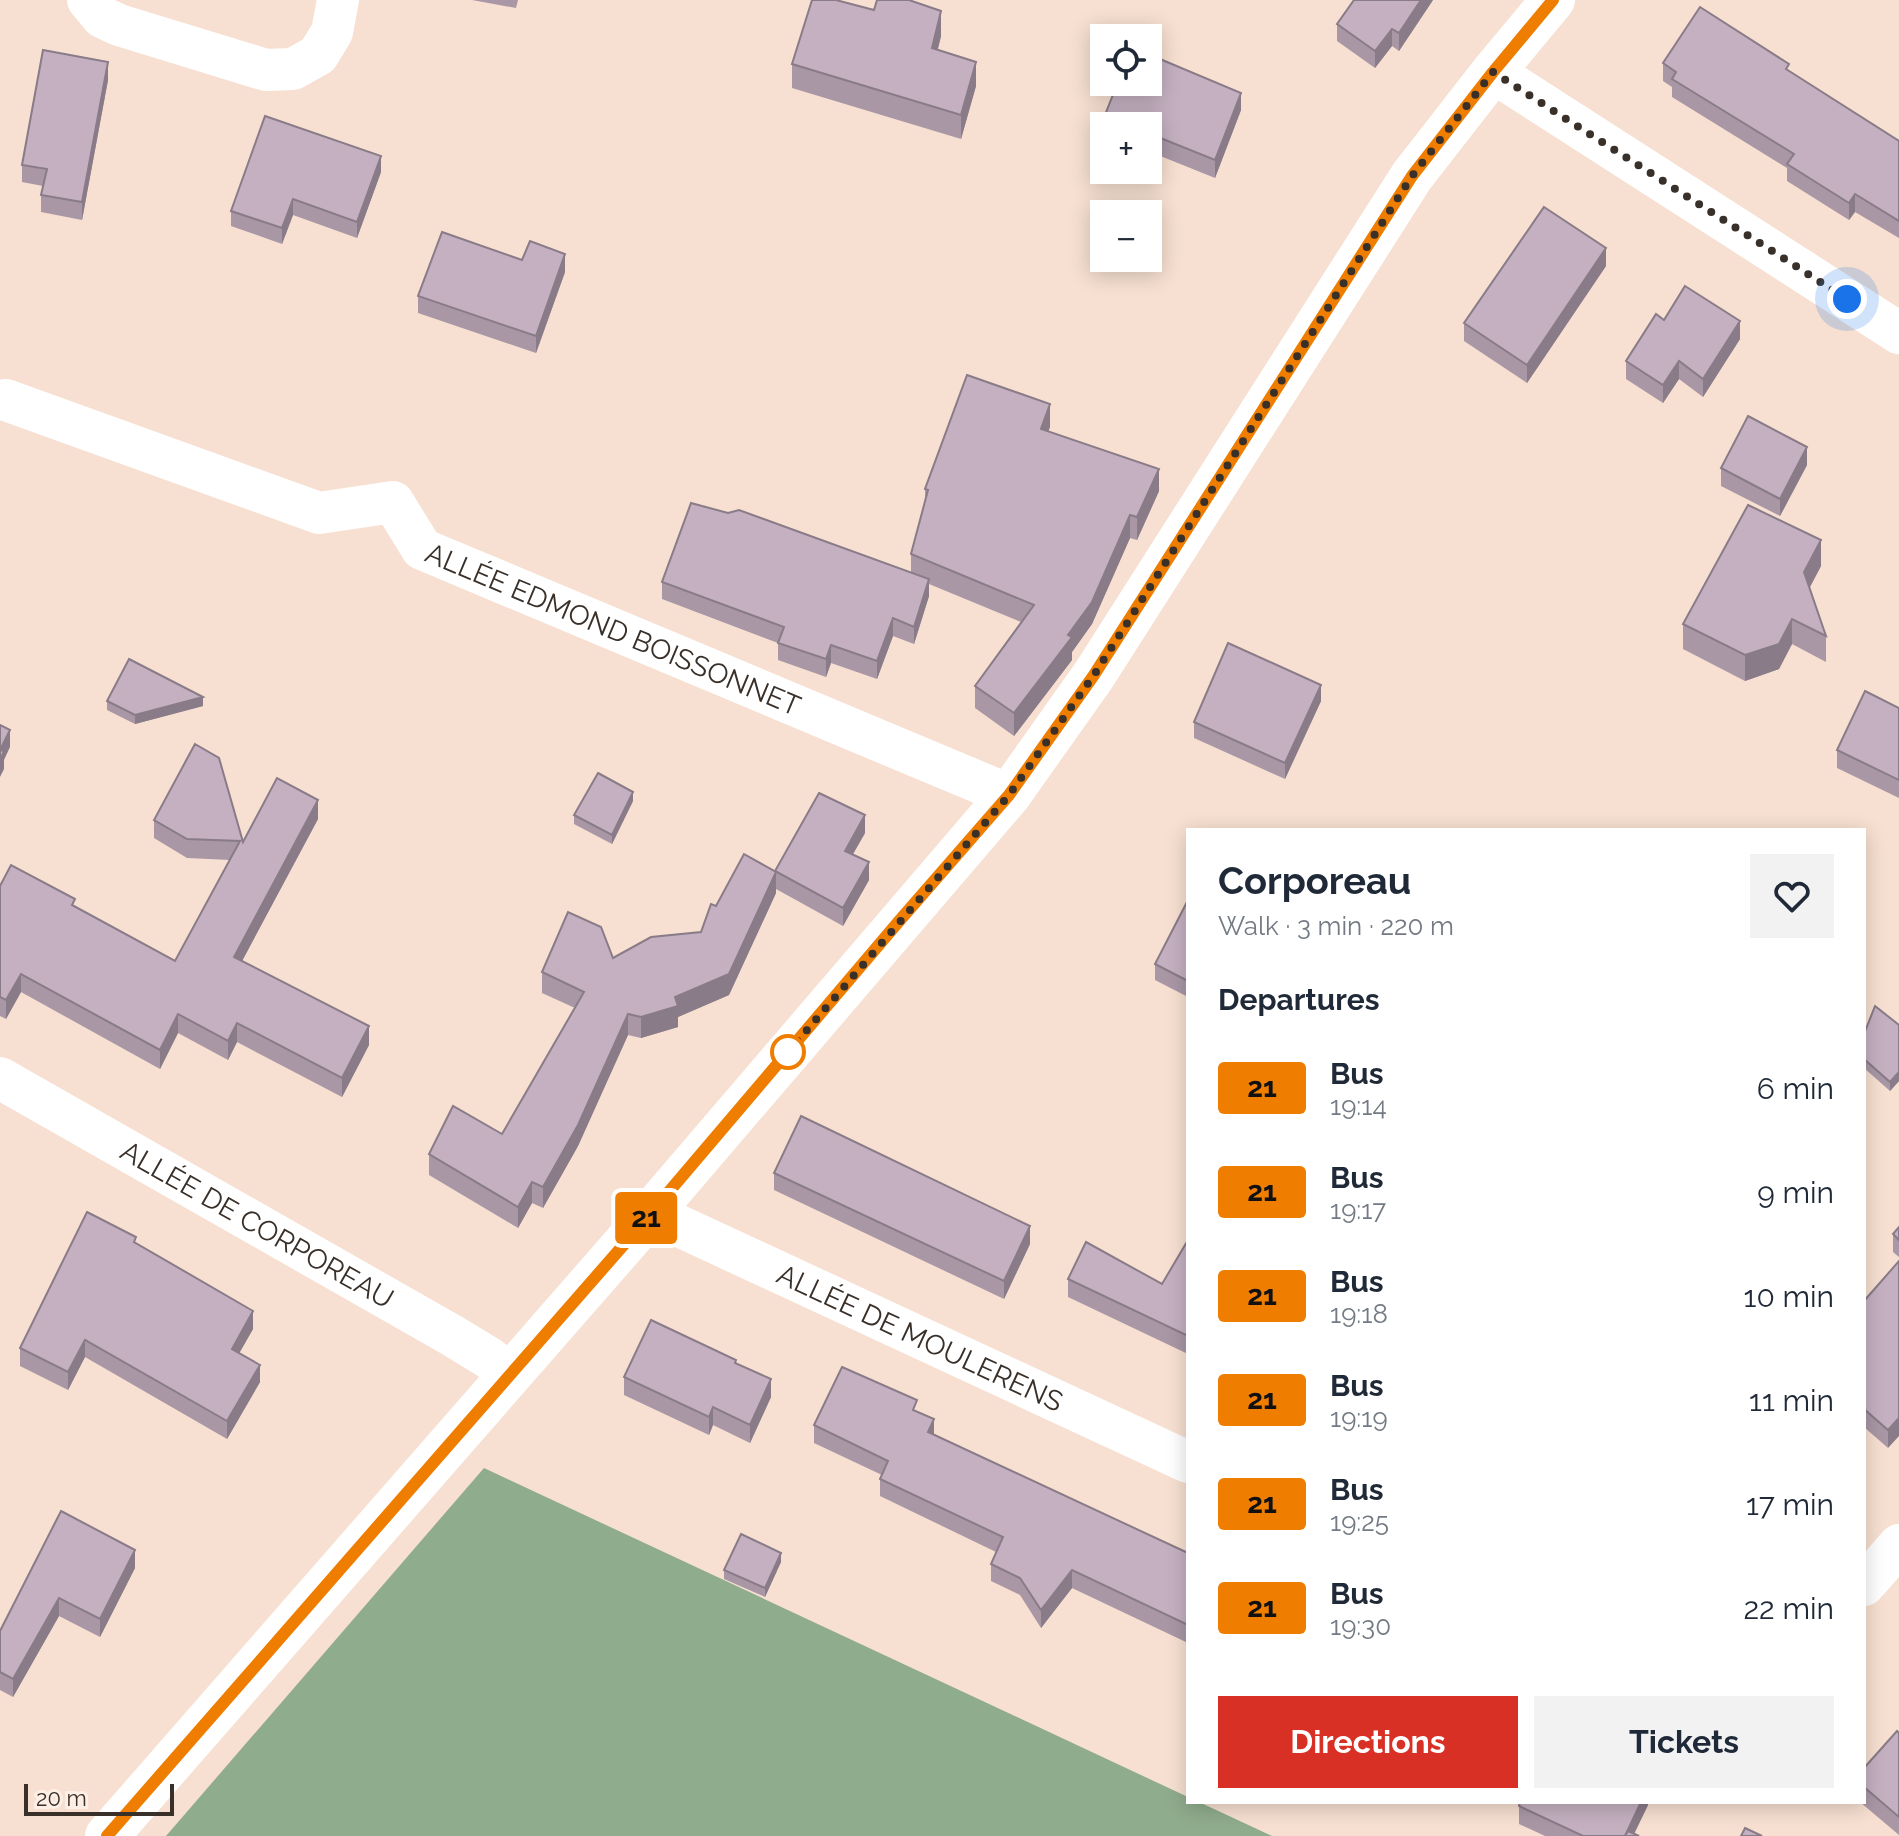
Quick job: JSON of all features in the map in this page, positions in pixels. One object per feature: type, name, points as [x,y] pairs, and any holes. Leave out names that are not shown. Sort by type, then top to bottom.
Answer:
[{"type":"street","points":[[88,0],[102,17],[119,25],[266,70],[293,69],[318,55],[332,32],[338,0]]},
{"type":"street","points":[[107,1836],[654,1209],[1009,795],[1094,675],[1412,176],[1553,0]]},
{"type":"street","points":[[1493,72],[1899,333]]},
{"type":"street","name":"ALLÉE EDMOND BOISSONNET","points":[[6,400],[319,513],[393,502],[422,549],[1009,795]]},
{"type":"street","name":"ALLÉE DE CORPOREAU","points":[[0,1078],[453,1336],[510,1374]]},
{"type":"street","name":"ALLÉE DE MOULERENS","points":[[654,1209],[677,1225],[1186,1461]]},
{"type":"street","points":[[1866,1583],[1899,1545]]},
{"type":"green space","points":[[484,1468],[1186,1796],[1186,1804],[1203,1804],[1272,1836],[166,1836]]},
{"type":"building","points":[[812,0],[836,0],[874,10],[877,0],[909,0],[941,11],[932,48],[976,62],[961,115],[792,64]]},
{"type":"building","points":[[1354,0],[1421,0],[1399,33],[1392,29],[1375,51],[1337,24]]},
{"type":"building","points":[[1700,7],[1789,64],[1786,69],[1899,141],[1899,221],[1855,194],[1849,203],[1787,164],[1794,154],[1672,79],[1676,72],[1663,63]]},
{"type":"building","points":[[43,50],[108,62],[82,202],[41,195],[47,169],[22,165]]},
{"type":"building","points":[[1162,60],[1241,93],[1215,160],[1162,139],[1162,112],[1106,112],[1112,96],[1162,96]]},
{"type":"building","points":[[265,116],[381,156],[357,222],[293,199],[282,228],[231,211]]},
{"type":"building","points":[[1544,207],[1606,248],[1527,365],[1464,323]]},
{"type":"building","points":[[442,232],[522,260],[530,241],[565,254],[536,336],[418,296]]},
{"type":"building","points":[[1685,286],[1740,321],[1703,379],[1679,361],[1663,385],[1626,361],[1656,314],[1664,320]]},
{"type":"building","points":[[967,375],[1050,404],[1041,429],[1159,469],[1137,517],[1130,515],[1092,602],[1068,635],[1072,637],[1014,713],[975,686],[1034,605],[911,554],[928,490],[925,489]]},
{"type":"building","points":[[1748,416],[1807,447],[1780,499],[1721,468]]},
{"type":"building","points":[[691,503],[728,513],[739,510],[929,579],[914,627],[893,618],[877,661],[831,645],[826,659],[778,643],[784,627],[662,582]]},
{"type":"building","points":[[1748,505],[1821,540],[1804,572],[1826,636],[1792,619],[1779,644],[1745,655],[1683,624]]},
{"type":"building","points":[[1228,643],[1321,685],[1285,763],[1194,722]]},
{"type":"building","points":[[129,659],[203,697],[135,715],[107,701]]},
{"type":"building","points":[[1865,691],[1899,708],[1899,780],[1837,750]]},
{"type":"building","points":[[0,725],[10,730],[0,750]]},
{"type":"building","points":[[195,744],[219,758],[243,842],[277,778],[318,800],[234,957],[369,1026],[342,1078],[237,1023],[228,1041],[178,1014],[160,1050],[21,974],[6,1000],[0,997],[0,886],[11,865],[75,899],[72,905],[175,961],[240,841],[187,839],[154,820]]},
{"type":"building","points":[[598,773],[633,792],[612,835],[574,815]]},
{"type":"building","points":[[819,793],[865,815],[845,851],[869,862],[843,908],[775,871]]},
{"type":"building","points":[[744,854],[776,872],[729,974],[675,997],[678,1006],[641,1017],[628,1014],[578,1125],[543,1187],[532,1182],[518,1207],[429,1154],[453,1106],[502,1134],[584,992],[542,972],[568,912],[601,927],[613,958],[651,937],[701,932],[711,904],[716,906]]},
{"type":"building","points":[[1186,904],[1186,980],[1155,964]]},
{"type":"building","points":[[1875,1006],[1899,1025],[1899,1072],[1890,1082],[1866,1061],[1866,1029]]},
{"type":"building","points":[[801,1116],[1030,1226],[1004,1281],[774,1173]]},
{"type":"building","points":[[87,1212],[136,1237],[134,1242],[253,1311],[232,1349],[260,1365],[227,1421],[85,1340],[68,1372],[20,1348]]},
{"type":"building","points":[[1086,1242],[1162,1284],[1186,1243],[1186,1335],[1068,1279]]},
{"type":"building","points":[[1899,1261],[1899,1418],[1888,1430],[1866,1411],[1866,1299]]},
{"type":"building","points":[[651,1320],[771,1379],[750,1425],[713,1407],[709,1417],[624,1377]]},
{"type":"building","points":[[842,1367],[917,1400],[913,1410],[934,1419],[928,1432],[1186,1552],[1186,1624],[1072,1570],[1041,1610],[1020,1578],[991,1564],[1003,1537],[880,1479],[888,1461],[814,1425]]},
{"type":"building","points":[[61,1511],[135,1550],[100,1619],[59,1598],[13,1679],[0,1672],[0,1631]]},
{"type":"building","points":[[741,1534],[781,1553],[765,1588],[724,1570]]},
{"type":"building","points":[[1897,1731],[1899,1817],[1866,1789],[1866,1766]]},
{"type":"building","points":[[1640,1804],[1625,1836],[1583,1836],[1519,1806]]},
{"type":"building","points":[[1745,1828],[1762,1836],[1741,1836]]},
{"type":"bus line","name":"21","points":[[107,1836],[627,1241],[1009,795],[1094,675],[1412,176],[1553,0]]},
{"type":"route","points":[[788,1052],[1009,795],[1094,675],[1412,176],[1493,72],[1847,299]]}]
